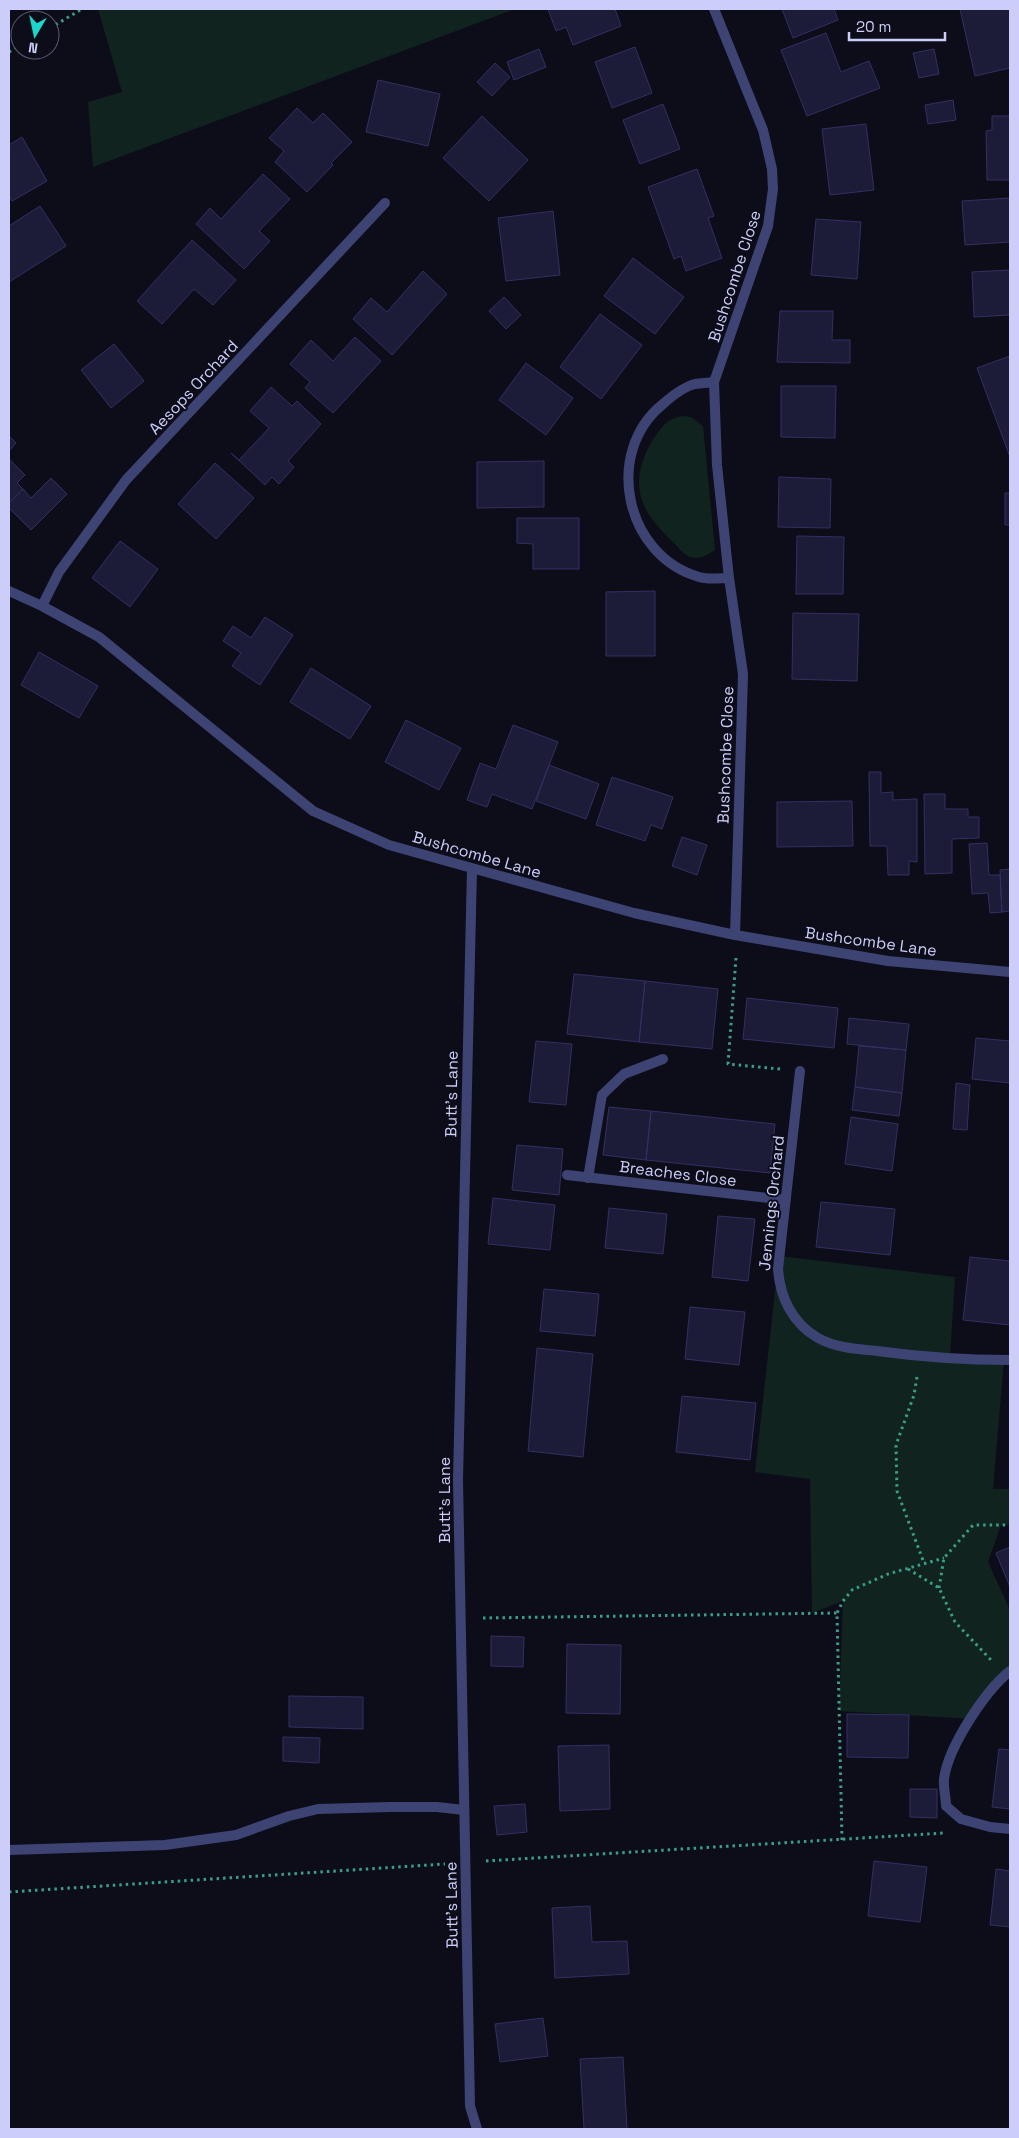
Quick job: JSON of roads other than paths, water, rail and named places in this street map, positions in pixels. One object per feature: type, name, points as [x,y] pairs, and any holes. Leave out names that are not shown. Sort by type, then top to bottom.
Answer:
[{"type":"street","name":"Bushcombe Close","points":[[714,9],[763,130],[772,169],[773,189],[768,226],[714,382],[717,465],[729,578],[743,674],[735,934]]},
{"type":"street","name":"Aesops Orchard","points":[[42,606],[59,572],[126,480],[385,203]]},
{"type":"street","points":[[714,382],[694,385],[674,395],[656,409],[642,427],[633,447],[628,470],[628,492],[632,511],[640,529],[651,546],[665,559],[682,570],[700,578],[729,578]]},
{"type":"street","name":"Bushcombe Lane","points":[[9,591],[42,606],[99,637],[313,810],[389,845],[634,913],[735,934],[888,961],[1010,972]]},
{"type":"street","name":"Butt's Lane","points":[[472,869],[458,1470],[470,2106],[477,2129]]},
{"type":"street","points":[[588,1178],[602,1095],[624,1074],[663,1059]]},
{"type":"street","name":"Jennings Orchard","points":[[800,1071],[778,1262],[779,1284],[791,1313],[803,1327],[818,1338],[835,1346],[920,1356],[1010,1360]]},
{"type":"street","name":"Breaches Close","points":[[567,1175],[786,1200]]},
{"type":"street","points":[[1008,1673],[1000,1679],[955,1743],[944,1779],[946,1806],[962,1819],[990,1827],[1010,1829]]},
{"type":"street","points":[[9,1850],[165,1845],[236,1834],[289,1816],[318,1810],[437,1807],[464,1810]]}]
